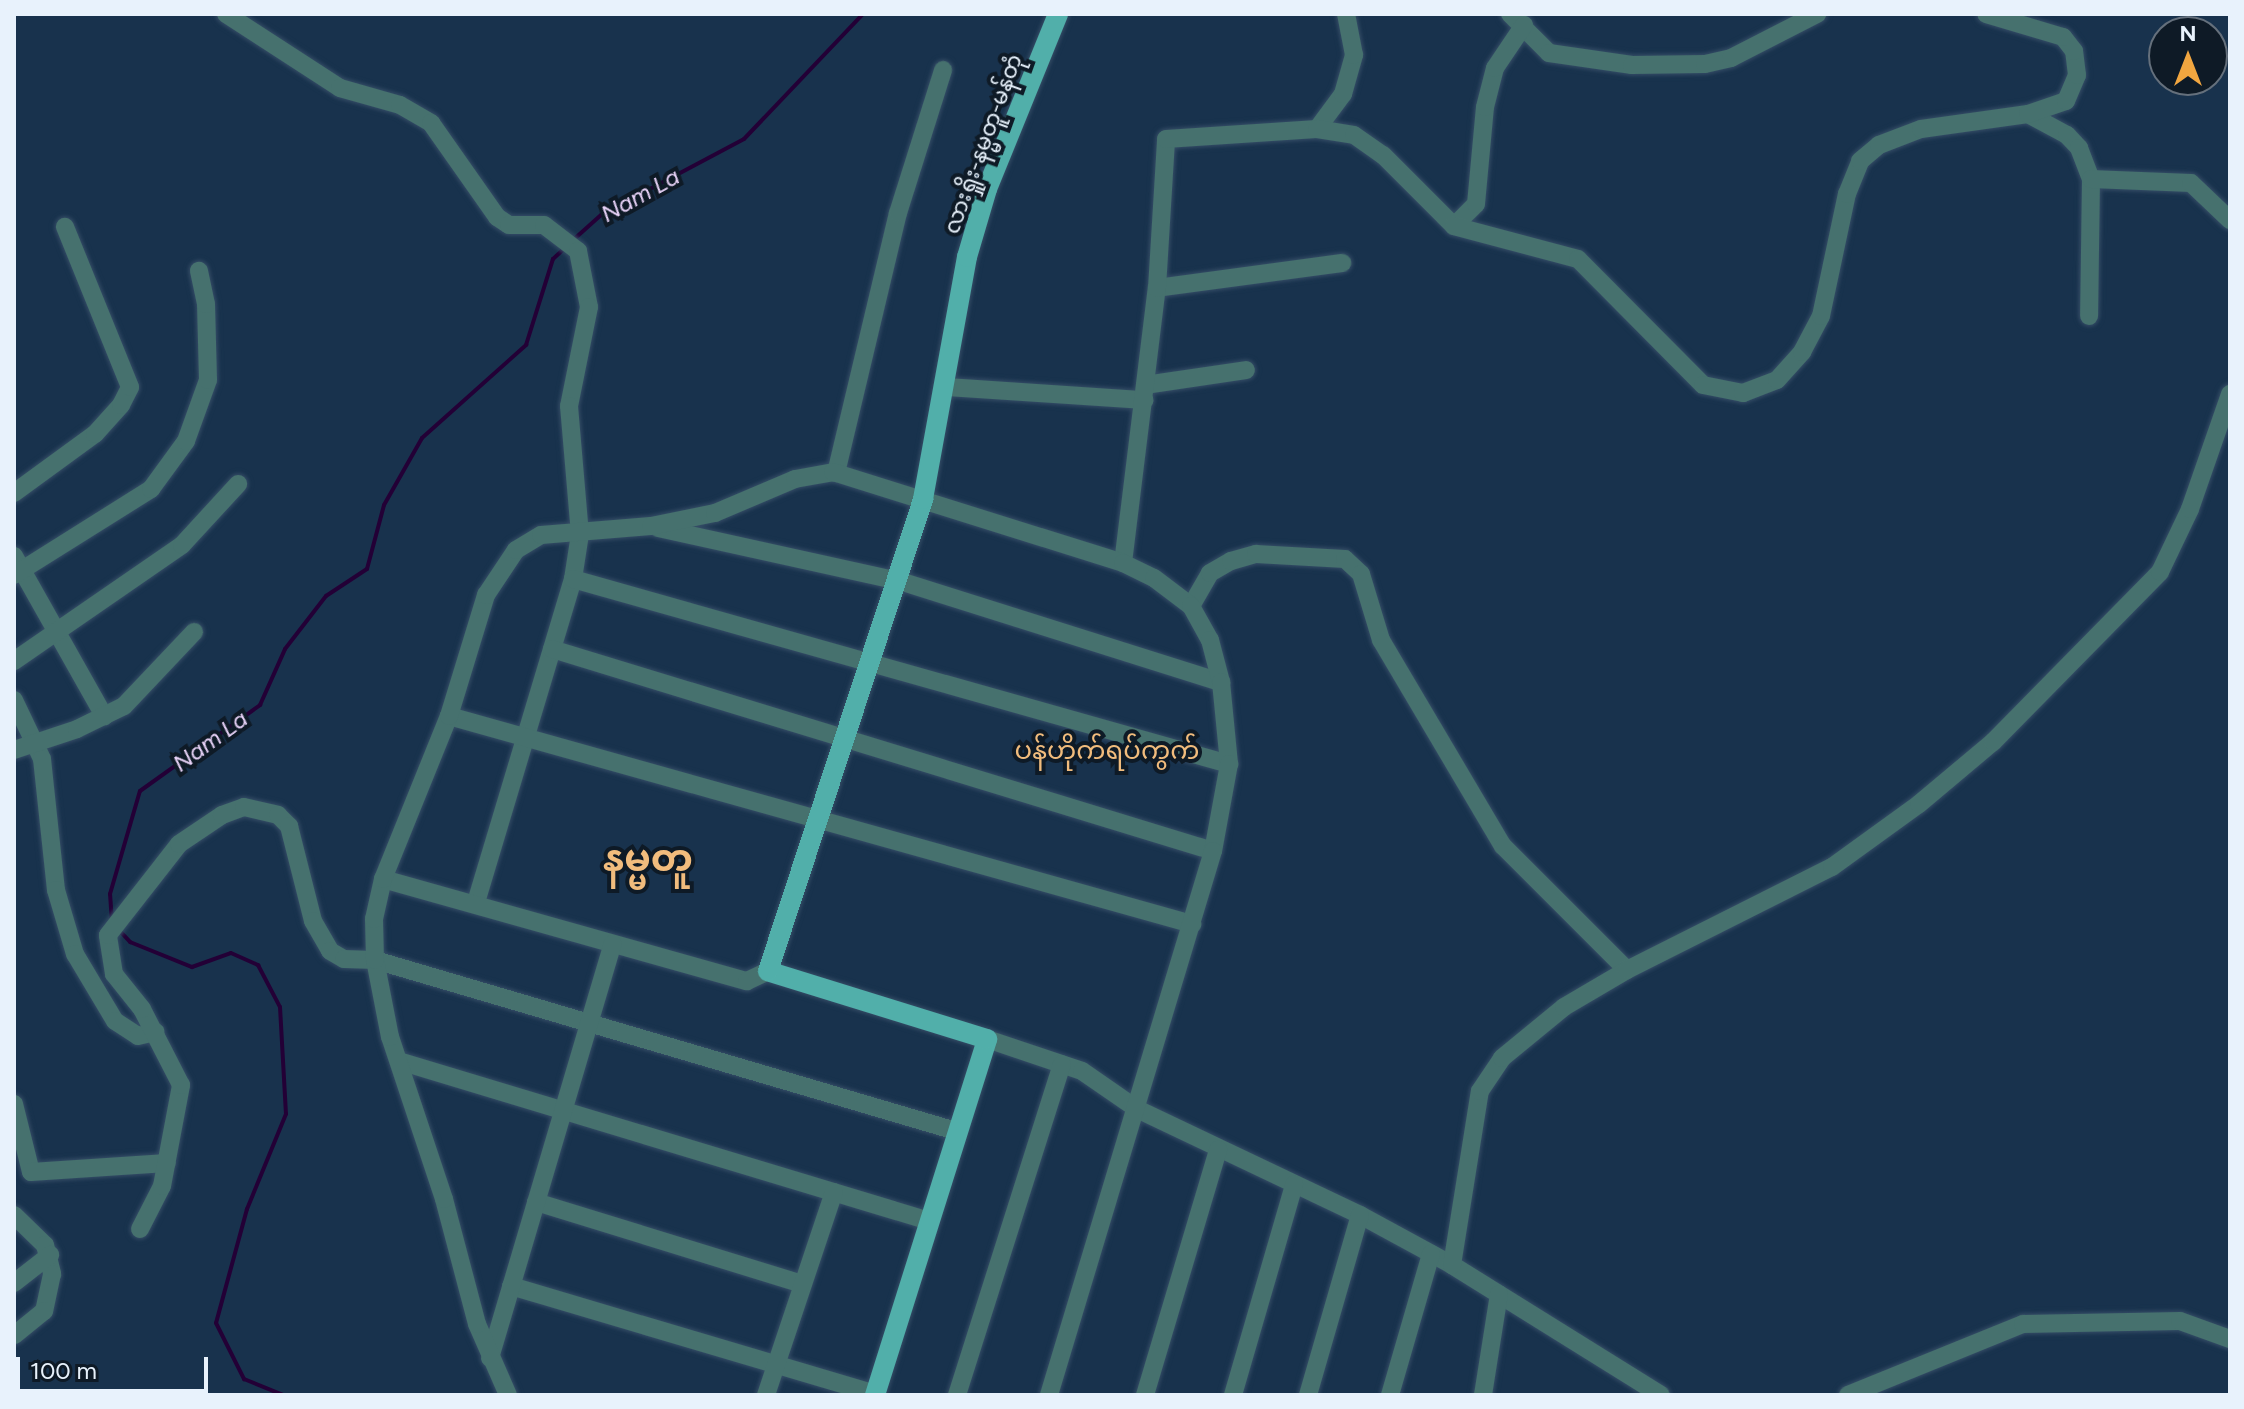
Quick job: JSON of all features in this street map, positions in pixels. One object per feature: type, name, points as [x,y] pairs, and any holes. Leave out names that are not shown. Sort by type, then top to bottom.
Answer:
[{"type":"main road","name":"လားရှိုး-နမ္မတူ-မန်တုံ","points":[[768,971],[900,581],[923,499],[947,387],[967,257],[987,189],[1058,14]]},
{"type":"main road","points":[[768,971],[987,1039],[926,1220],[875,1394]]},
{"type":"street","points":[[226,14],[340,88],[400,105],[431,123],[497,217],[509,225],[544,225],[576,249],[589,307],[569,406],[580,534],[573,579],[476,903]]},
{"type":"street","points":[[1317,129],[1343,94],[1354,55],[1346,14]]},
{"type":"street","points":[[1454,226],[1476,204],[1485,107],[1495,68],[1517,19],[1549,53],[1582,61],[1705,64],[1731,58],[1817,14]]},
{"type":"street","points":[[1123,563],[1157,288],[1166,139],[1317,129],[1354,135],[1383,155],[1454,226],[1578,259],[1703,385],[1743,393],[1777,380],[1809,340],[1830,286],[1847,194],[1860,161],[1879,145],[1921,129],[2028,114],[2066,101],[2077,75],[2074,51],[2063,37],[1986,14]]},
{"type":"street","points":[[836,473],[898,213],[943,70]]},
{"type":"street","points":[[2028,114],[2073,142],[2091,179],[2089,316]]},
{"type":"street","points":[[2091,179],[2191,183],[2230,220]]},
{"type":"street","points":[[14,493],[95,434],[121,405],[130,387],[65,227]]},
{"type":"street","points":[[1157,288],[1342,263]]},
{"type":"street","points":[[104,716],[60,634],[16,567],[151,489],[186,441],[208,380],[206,304],[199,271]]},
{"type":"street","points":[[947,387],[1145,392],[1246,370]]},
{"type":"street","points":[[1452,1265],[1480,1091],[1527,1034],[1627,970],[1832,867],[1919,804],[1993,742],[2160,572],[2190,509],[2230,394]]},
{"type":"street","points":[[508,1395],[490,1358],[399,1061],[375,960],[374,919],[383,879],[449,716],[486,595],[516,550],[541,535],[651,526],[715,513],[795,479],[836,473],[1123,563],[1191,606],[1210,640],[1221,682],[1229,764],[1213,851],[1049,1395]]},
{"type":"street","points":[[14,661],[60,634],[182,545],[238,484]]},
{"type":"street","points":[[651,526],[900,581],[1221,682]]},
{"type":"street","points":[[1191,606],[1210,573],[1231,561],[1256,554],[1345,559],[1361,574],[1381,640],[1503,846],[1627,970]]},
{"type":"street","points":[[573,579],[1229,764]]},
{"type":"street","points":[[14,750],[38,745],[124,706],[194,632]]},
{"type":"street","points":[[552,649],[1213,851]]},
{"type":"street","points":[[14,700],[38,745],[56,890],[75,954],[115,1021],[138,1036],[156,1032]]},
{"type":"street","points":[[449,716],[1192,924]]},
{"type":"street","points":[[140,1229],[162,1186],[181,1085],[156,1032],[114,974],[108,935],[125,910],[196,831],[244,807],[260,809],[289,826],[313,921],[330,951],[344,959],[375,960],[956,1131]]},
{"type":"street","points":[[383,879],[747,981],[768,971]]},
{"type":"street","points":[[490,1358],[613,944]]},
{"type":"street","points":[[987,1039],[1082,1071],[1137,1109],[1360,1215],[1452,1265],[1661,1395]]},
{"type":"street","points":[[399,1061],[926,1220]]},
{"type":"street","points":[[957,1395],[1062,1064]]},
{"type":"street","points":[[14,1104],[31,1172],[167,1163]]},
{"type":"street","points":[[1145,1395],[1218,1150]]},
{"type":"street","points":[[1233,1395],[1294,1185]]},
{"type":"street","points":[[766,1395],[834,1192]]},
{"type":"street","points":[[536,1202],[803,1284]]},
{"type":"street","points":[[14,1215],[50,1255],[51,1293],[44,1311],[14,1335]]},
{"type":"street","points":[[1308,1395],[1360,1215]]},
{"type":"street","points":[[1390,1395],[1431,1254]]},
{"type":"street","points":[[14,1283],[50,1255]]},
{"type":"street","points":[[511,1286],[875,1394]]},
{"type":"street","points":[[1483,1395],[1499,1294]]},
{"type":"street","points":[[1848,1395],[2023,1324],[2180,1321],[2230,1339]]},
{"type":"waterway","name":"Nam La","points":[[572,241],[601,215],[744,139],[863,14]]},
{"type":"waterway","name":"Nam La","points":[[112,922],[110,894],[140,791],[260,705],[285,649],[326,596],[367,569],[384,505],[422,438],[526,345],[553,259],[566,247]]},
{"type":"waterway","name":"Nam La","points":[[118,929],[130,942],[192,967],[231,953],[258,965],[280,1007],[286,1114],[247,1209],[216,1323],[244,1379],[283,1395]]},
{"type":"district","name":"ပန်ဟိုက်ရပ်ကွက်","points":[[1107,751]]},
{"type":"district","name":"နမ္မတူ","points":[[648,859]]}]
